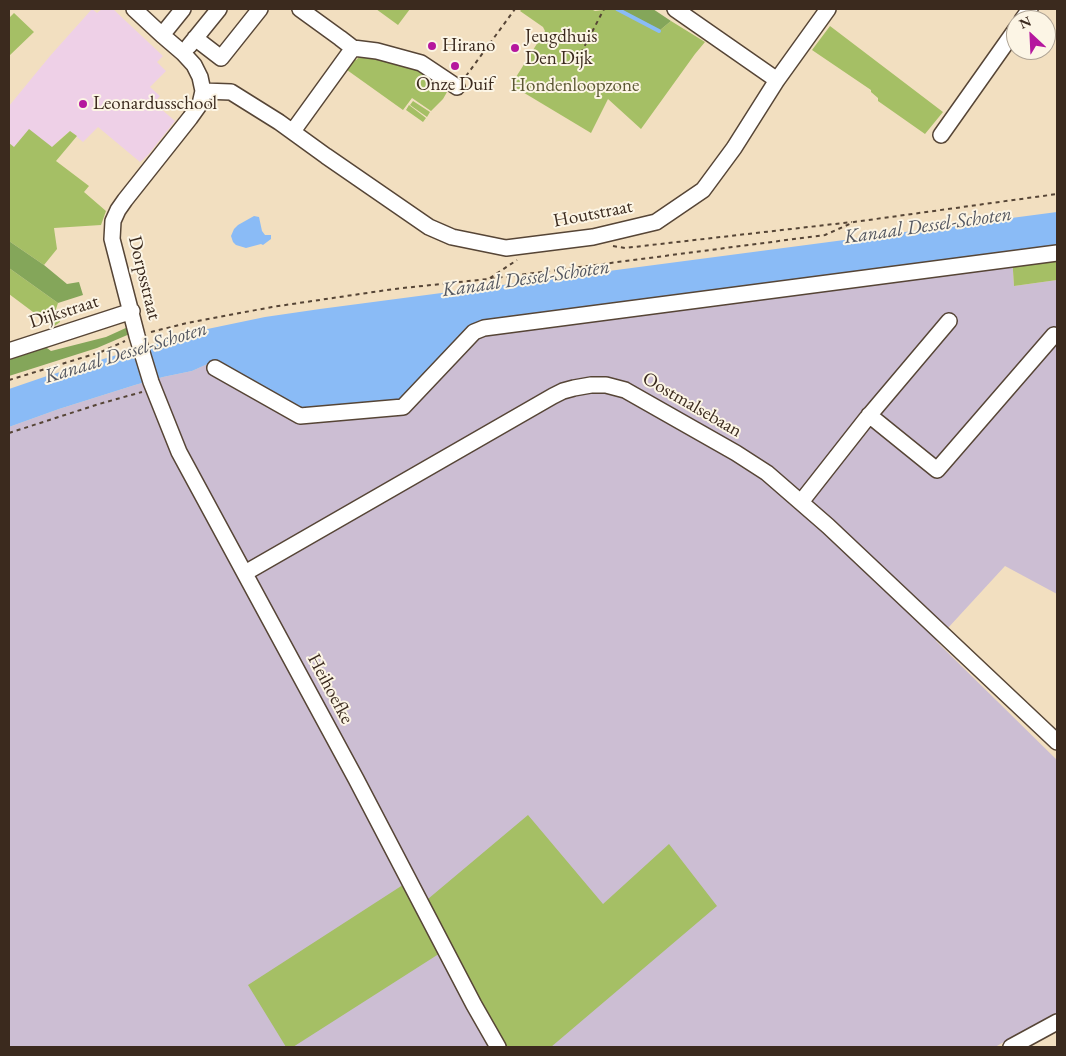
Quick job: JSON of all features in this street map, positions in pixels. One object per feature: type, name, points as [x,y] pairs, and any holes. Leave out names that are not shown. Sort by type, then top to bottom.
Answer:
[{"type":"street","points":[[134,9],[194,65],[200,77],[203,91]]},
{"type":"street","points":[[162,35],[183,9]]},
{"type":"street","points":[[183,53],[219,9]]},
{"type":"street","points":[[195,38],[221,58],[260,9]]},
{"type":"street","points":[[300,9],[353,48],[421,63],[457,88]]},
{"type":"street","points":[[675,9],[777,80]]},
{"type":"street","name":"Houtstraat","points":[[203,91],[230,92],[293,131],[326,156],[429,226],[452,237],[506,248],[593,237],[656,222],[703,190],[734,148],[777,80],[828,9]]},
{"type":"street","points":[[941,135],[1006,43]]},
{"type":"street","points":[[293,131],[353,48]]},
{"type":"street","name":"Dorpsstraat","points":[[139,339],[112,239],[113,221],[125,200],[200,104],[203,91]]},
{"type":"street","points":[[215,368],[300,416],[403,407],[474,332],[484,328],[1057,253]]},
{"type":"street","name":"Dijkstraat","points":[[9,351],[132,311]]},
{"type":"street","points":[[801,502],[869,416],[949,320]]},
{"type":"street","points":[[869,416],[937,470],[1054,335]]},
{"type":"street","name":"Heihoefke","points":[[139,339],[152,385],[179,452],[498,1047]]},
{"type":"street","name":"Oostmalsebaan","points":[[245,573],[553,396],[574,388],[606,385],[625,390],[768,473],[1057,742]]},
{"type":"street","points":[[1011,1047],[1057,1022]]},
{"type":"path","points":[[457,88],[515,9]]},
{"type":"path","points":[[581,53],[604,9]]},
{"type":"path","points":[[625,248],[854,222],[1057,194]]},
{"type":"path","points":[[9,380],[187,323],[272,307],[825,235],[854,222]]},
{"type":"path","points":[[9,433],[152,385]]},
{"type":"shaded area","name":"Leonardusschool","points":[[92,9],[97,13],[102,9],[113,9],[163,56],[157,62],[166,71],[150,87],[160,96],[154,103],[175,121],[148,155],[140,162],[98,127],[83,142],[70,131],[57,142],[9,197],[9,106]]},
{"type":"shaded area","points":[[1012,255],[1014,286],[1057,280],[1057,594],[1005,566],[936,641],[1057,760],[1057,1013],[995,1047],[9,1047],[9,427],[135,385],[192,371],[212,362]]},
{"type":"green space","points":[[376,9],[410,9],[398,25]]},
{"type":"green space","name":"Hondenloopzone","points":[[522,9],[591,9],[595,11],[617,9],[659,31],[671,21],[705,42],[641,129],[608,99],[591,133],[511,85],[545,31],[543,27],[520,11]]},
{"type":"green space","points":[[617,9],[653,9],[671,21],[659,31]]},
{"type":"green space","points":[[14,13],[34,32],[9,56],[9,18]]},
{"type":"green space","points":[[830,26],[943,112],[925,134],[878,101],[878,98],[871,90],[812,50]]},
{"type":"green space","points":[[362,54],[417,68],[446,89],[447,92],[431,111],[412,98],[403,110],[347,70],[346,64],[352,56],[356,60]]},
{"type":"green space","points":[[413,101],[430,112],[427,117],[410,105]]},
{"type":"green space","points":[[409,105],[426,118],[423,122],[406,110]]},
{"type":"green space","points":[[29,129],[52,147],[70,131],[77,136],[56,161],[89,186],[84,192],[106,211],[101,225],[54,228],[57,249],[44,265],[9,241],[9,143],[14,147]]},
{"type":"green space","points":[[9,241],[44,265],[67,284],[79,282],[83,295],[58,303],[9,268]]},
{"type":"green space","points":[[1057,249],[1057,280],[1014,286],[1012,255]]},
{"type":"green space","points":[[9,268],[58,303],[56,309],[60,322],[53,327],[9,294]]},
{"type":"green space","points":[[128,327],[132,333],[97,348],[9,376],[9,357],[43,345],[51,351],[106,337]]},
{"type":"green space","points":[[528,815],[603,904],[669,844],[717,906],[551,1047],[498,1047],[445,950],[293,1047],[286,1047],[248,985],[409,881],[422,904]]},
{"type":"water","name":"Kanaal Dessel-Schoten","points":[[1057,212],[1057,249],[474,326],[398,404],[300,413],[212,362],[192,371],[135,385],[9,427],[9,389],[193,332],[265,317]]},
{"type":"water","points":[[254,216],[259,217],[262,231],[265,235],[271,235],[271,239],[263,245],[246,248],[236,245],[231,236],[234,229]]},
{"type":"waterway","points":[[617,9],[659,31]]},
{"type":"place","name":"Hirano","points":[[432,46]]},
{"type":"place","name":"Jeugdhuis Den Dijk","points":[[515,48]]},
{"type":"place","name":"Onze Duif","points":[[455,66]]},
{"type":"place","name":"Leonardusschool","points":[[83,104]]}]
